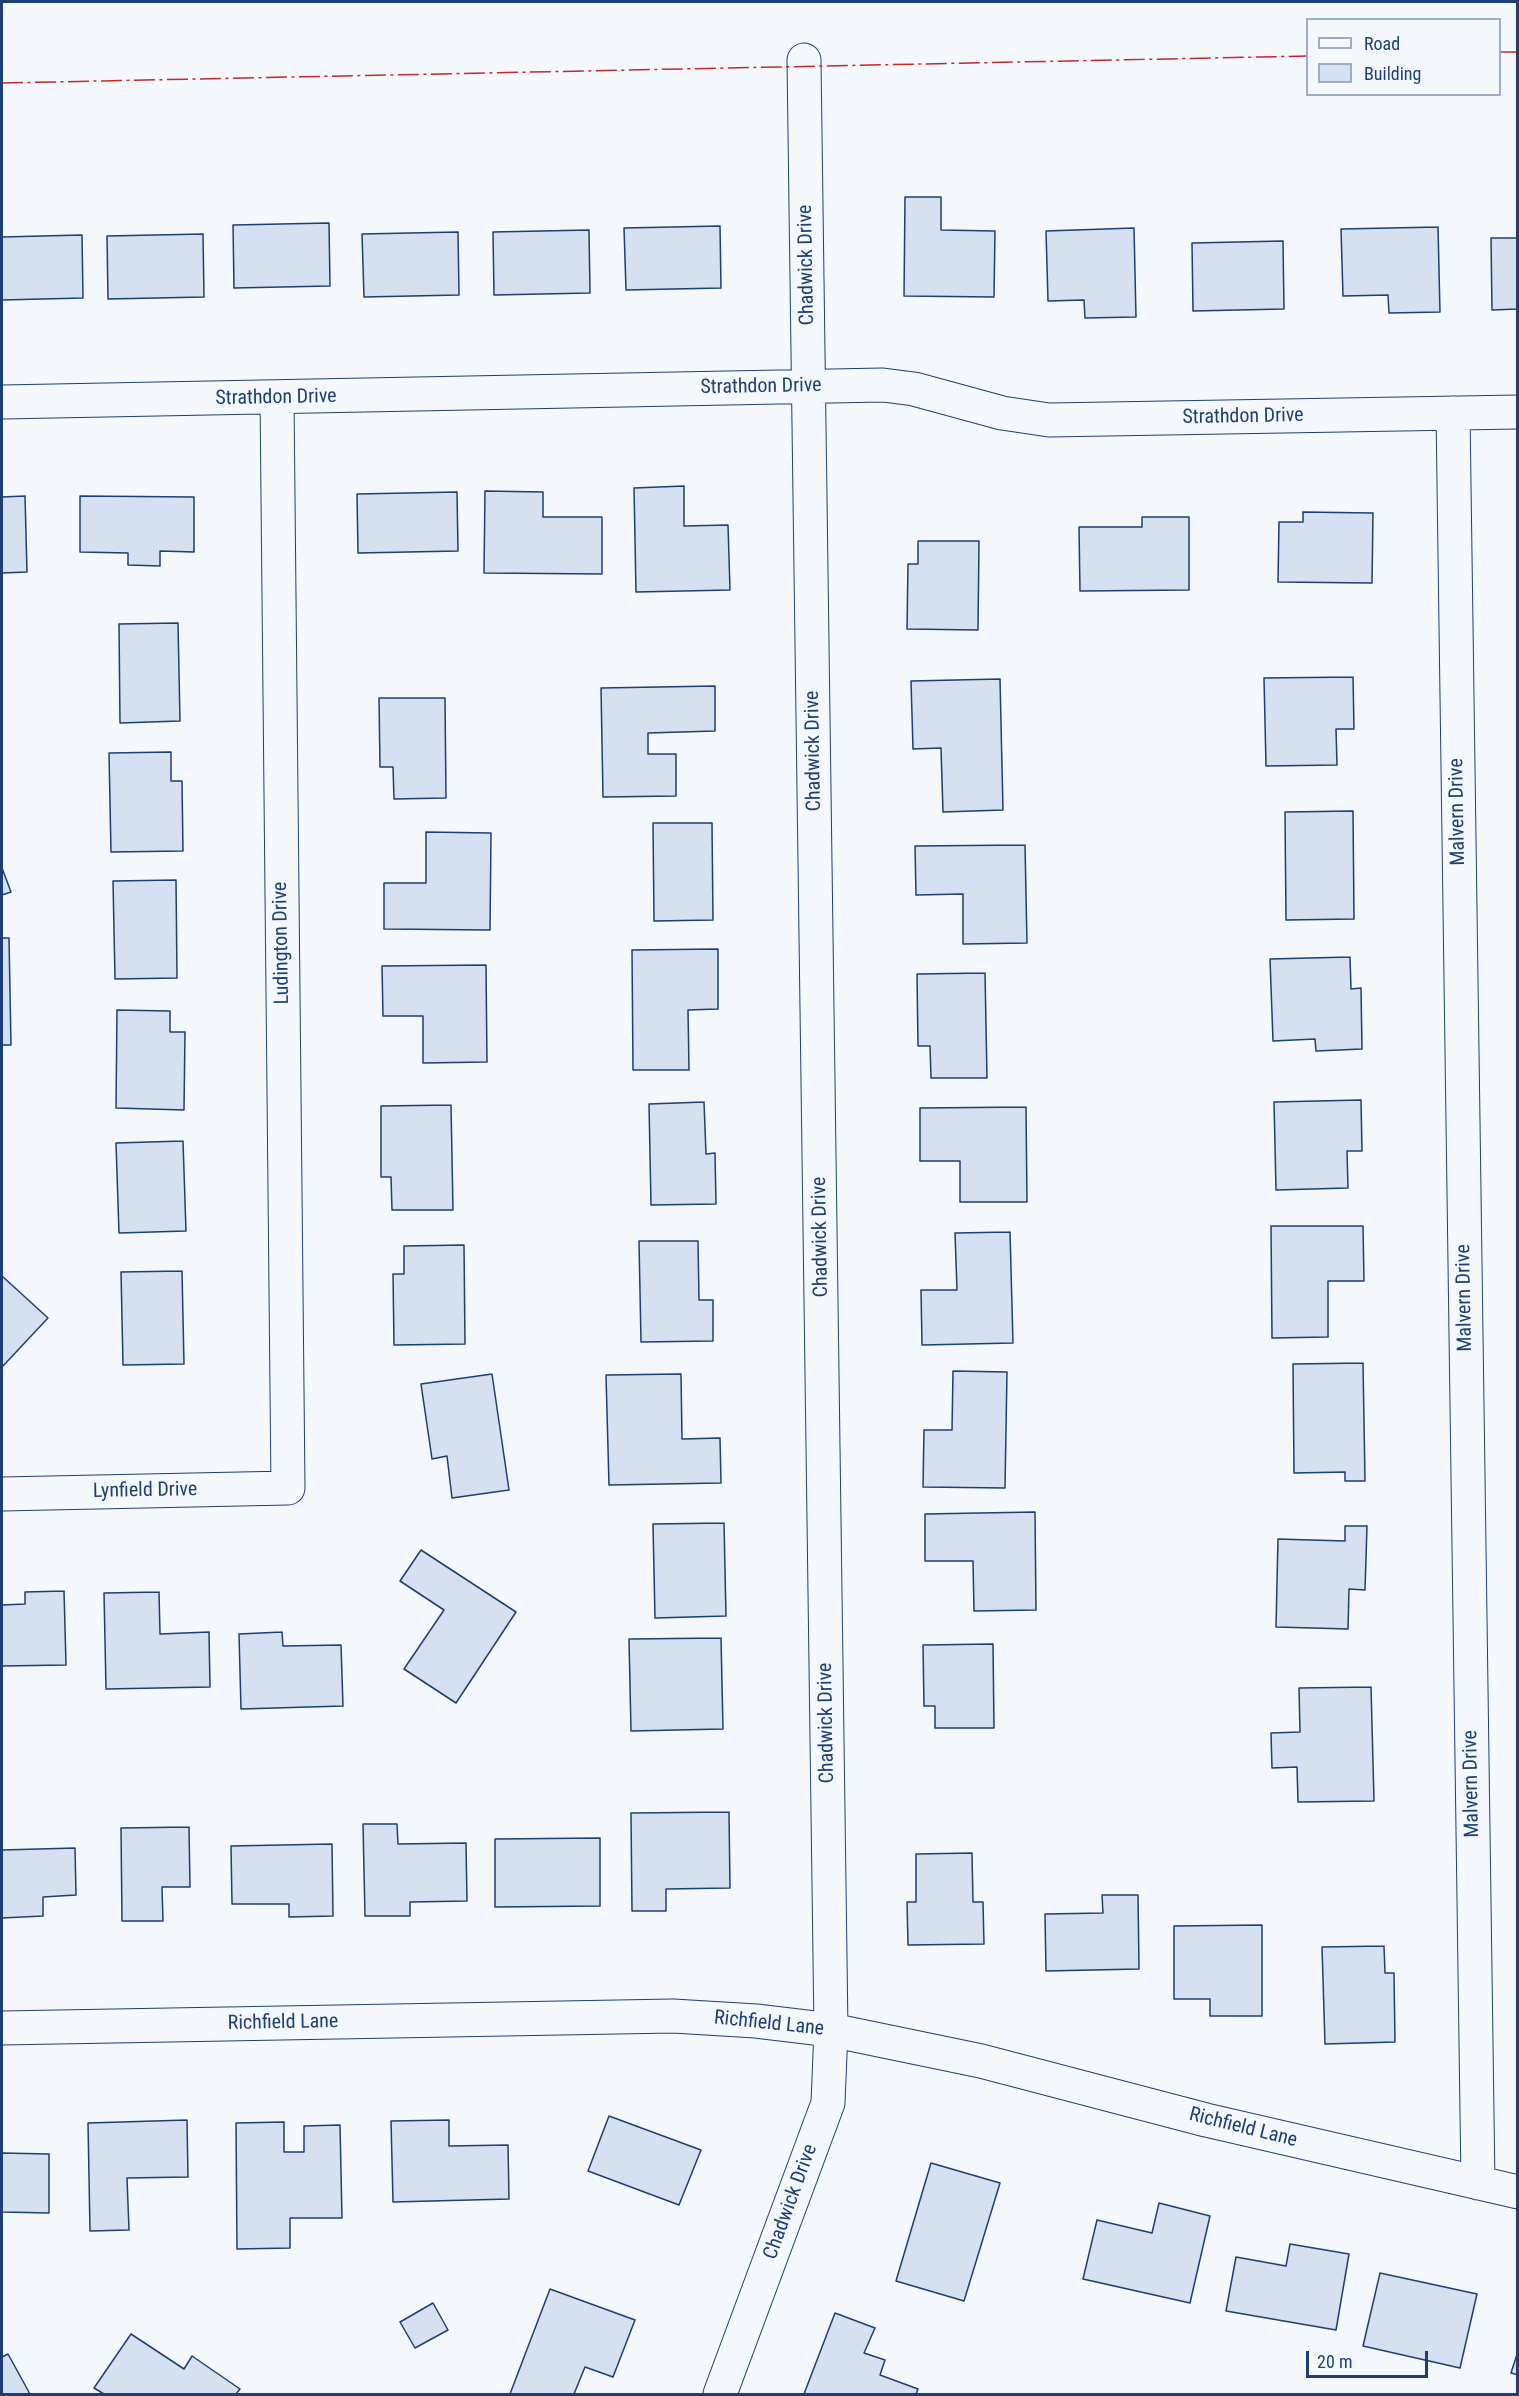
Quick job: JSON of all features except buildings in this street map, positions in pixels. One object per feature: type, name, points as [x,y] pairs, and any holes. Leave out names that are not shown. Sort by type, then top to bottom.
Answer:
[{"type":"street","name":"Chadwick Drive","points":[[720,2394],[828,2103],[831,2030],[804,60]]},
{"type":"street","name":"Strathdon Drive","points":[[2,402],[883,385],[914,389],[1002,413],[1049,420],[1518,412]]},
{"type":"street","name":"Ludington Drive","points":[[277,398],[288,1488]]},
{"type":"street","name":"Malvern Drive","points":[[1453,413],[1478,2183]]},
{"type":"street","name":"Lynfield Drive","points":[[2,1494],[288,1488]]},
{"type":"street","name":"Richfield Lane","points":[[2,2028],[673,2016],[756,2021],[831,2030],[981,2061],[1206,2120],[1518,2192]]},
{"type":"power","points":[[1501,52],[1518,52]]},
{"type":"power","points":[[2,83],[1306,56]]}]
